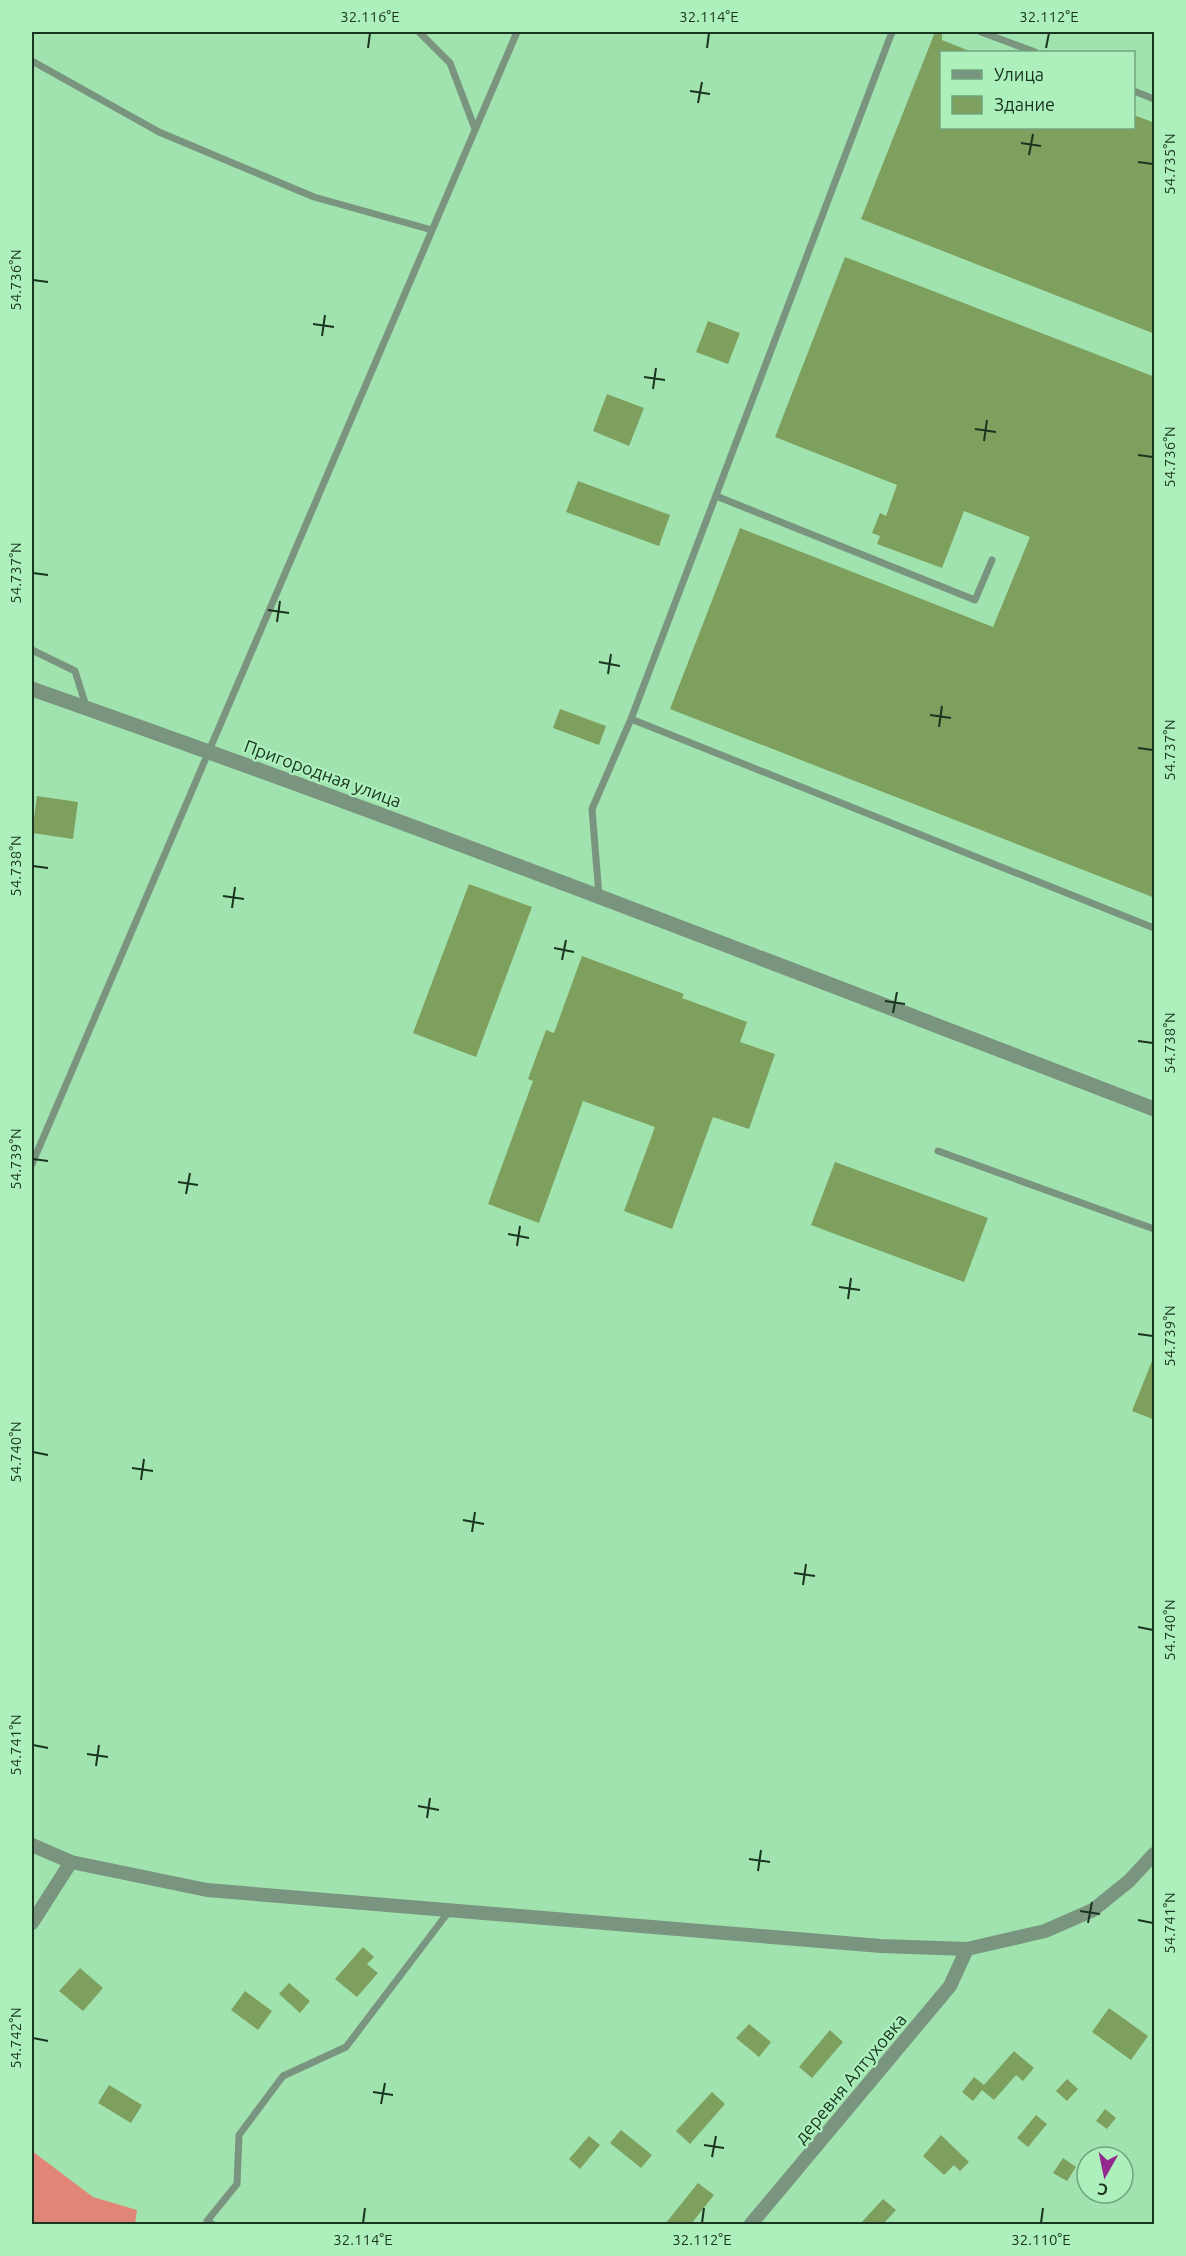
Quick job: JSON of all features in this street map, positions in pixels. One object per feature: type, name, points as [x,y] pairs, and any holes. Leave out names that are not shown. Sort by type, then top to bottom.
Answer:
[{"type":"street","name":"Пригородная улица","points":[[32,689],[208,751],[599,896],[1155,1109]]},
{"type":"street","points":[[32,1845],[71,1862],[207,1890],[881,1947],[967,1949],[1045,1931],[1093,1911],[1129,1881],[1155,1854]]},
{"type":"street","points":[[32,1923],[71,1862]]},
{"type":"street","name":"деревня Алтуховка","points":[[751,2224],[950,1986],[967,1949]]},
{"type":"lane","points":[[419,32],[450,63],[476,129]]},
{"type":"lane","points":[[32,1164],[517,32]]},
{"type":"lane","points":[[599,896],[592,809],[632,719],[892,32]]},
{"type":"lane","points":[[981,32],[1032,51]]},
{"type":"lane","points":[[32,61],[159,132],[314,197],[432,230]]},
{"type":"lane","points":[[1135,91],[1155,99]]},
{"type":"lane","points":[[716,496],[975,600],[992,560]]},
{"type":"lane","points":[[32,650],[75,671],[87,708]]},
{"type":"lane","points":[[632,719],[1155,928]]},
{"type":"lane","points":[[938,1151],[1155,1230]]},
{"type":"lane","points":[[212,2224],[207,2221],[237,2184],[238,2135],[282,2076],[346,2047],[450,1910]]},
{"type":"shaded area","points":[[32,2151],[93,2197],[137,2210],[135,2224],[32,2224]]},
{"type":"building","points":[[935,32],[942,32],[942,40],[970,51],[940,51],[940,129],[1135,129],[1135,115],[1155,123],[1155,334],[861,219]]},
{"type":"building","points":[[845,257],[1155,377],[1155,898],[670,709],[740,528],[993,627],[1030,537],[964,511],[942,568],[877,544],[880,536],[872,533],[880,513],[886,516],[897,485],[775,437]]},
{"type":"building","points":[[708,321],[740,333],[728,364],[696,352]]},
{"type":"building","points":[[607,394],[644,408],[629,446],[593,431]]},
{"type":"building","points":[[578,481],[670,515],[659,546],[566,512]]},
{"type":"building","points":[[560,709],[606,726],[599,745],[553,728]]},
{"type":"building","points":[[37,796],[78,802],[73,839],[32,833]]},
{"type":"building","points":[[469,884],[532,907],[476,1057],[413,1033]]},
{"type":"building","points":[[582,956],[684,994],[682,998],[747,1022],[740,1042],[775,1054],[749,1129],[713,1117],[672,1229],[624,1211],[655,1127],[583,1101],[539,1223],[488,1204],[533,1081],[528,1079],[546,1030],[554,1033]]},
{"type":"building","points":[[835,1162],[988,1218],[964,1282],[811,1225]]},
{"type":"building","points":[[1155,1356],[1155,1420],[1132,1411]]},
{"type":"building","points":[[363,1947],[374,1957],[367,1964],[378,1973],[357,1997],[335,1979]]},
{"type":"building","points":[[80,1968],[103,1988],[83,2011],[59,1991]]},
{"type":"building","points":[[289,1983],[310,2001],[300,2013],[279,1994]]},
{"type":"building","points":[[245,1991],[272,2011],[258,2030],[231,2010]]},
{"type":"building","points":[[1109,2008],[1148,2036],[1131,2060],[1092,2032]]},
{"type":"building","points":[[749,2024],[771,2042],[759,2057],[736,2038]]},
{"type":"building","points":[[830,2030],[843,2042],[812,2078],[799,2067]]},
{"type":"building","points":[[1014,2051],[1034,2068],[1023,2081],[1016,2075],[994,2100],[982,2090],[973,2101],[962,2092],[974,2077],[984,2085]]},
{"type":"building","points":[[1067,2079],[1078,2089],[1067,2101],[1056,2091]]},
{"type":"building","points":[[109,2085],[142,2105],[131,2123],[98,2103]]},
{"type":"building","points":[[712,2092],[725,2104],[690,2144],[676,2131]]},
{"type":"building","points":[[1105,2109],[1116,2118],[1107,2129],[1096,2121]]},
{"type":"building","points":[[1036,2115],[1047,2124],[1028,2147],[1017,2138]]},
{"type":"building","points":[[621,2130],[652,2155],[641,2168],[610,2143]]},
{"type":"building","points":[[941,2135],[969,2162],[960,2171],[954,2165],[944,2175],[923,2156]]},
{"type":"building","points":[[589,2136],[600,2145],[580,2169],[569,2159]]},
{"type":"building","points":[[1063,2158],[1075,2166],[1067,2181],[1053,2173]]},
{"type":"building","points":[[698,2183],[714,2195],[691,2224],[665,2224]]},
{"type":"building","points":[[883,2199],[896,2210],[883,2224],[860,2224]]}]
